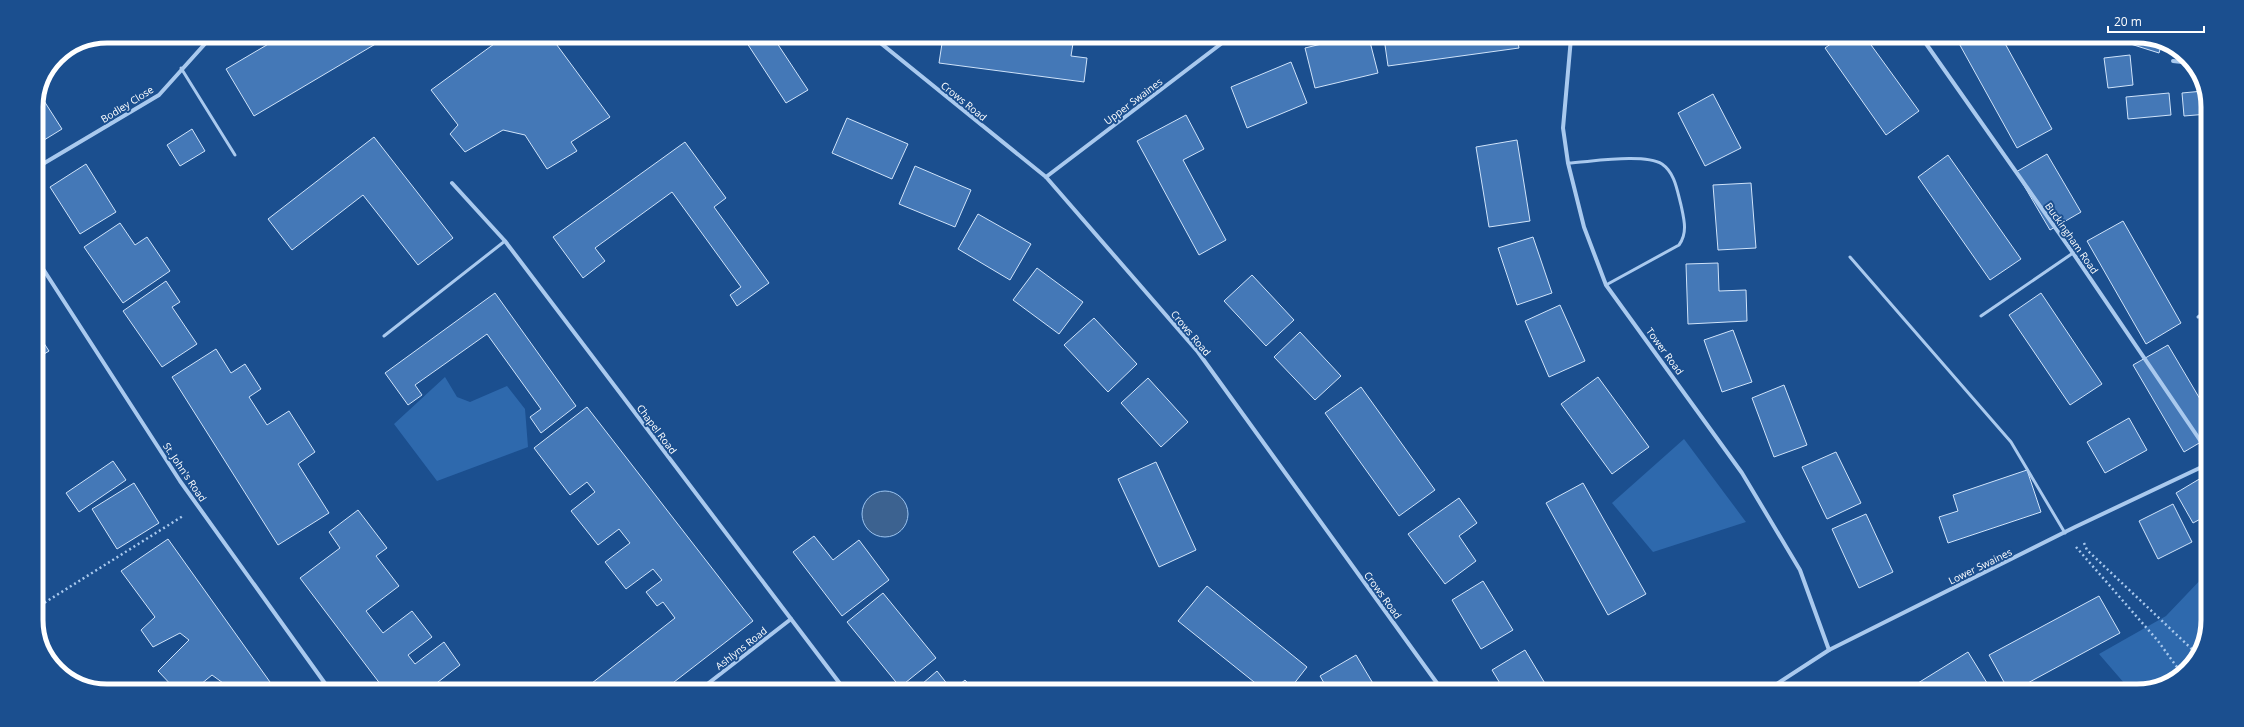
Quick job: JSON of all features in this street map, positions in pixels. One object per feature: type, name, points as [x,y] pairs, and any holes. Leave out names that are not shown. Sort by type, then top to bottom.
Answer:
[{"type":"street","name":"Bodley Close","points":[[43,164],[159,94],[205,43]]},
{"type":"street","name":"Crows Road","points":[[880,43],[1046,177],[1198,352],[1438,684]]},
{"type":"street","name":"Upper Swaines","points":[[1046,177],[1222,43]]},
{"type":"street","name":"Tower Road","points":[[1571,43],[1563,128],[1568,163],[1584,227],[1606,285],[1742,473],[1800,570],[1829,650]]},
{"type":"street","name":"Buckingham Road","points":[[1926,43],[2073,253],[2201,442]]},
{"type":"street","points":[[2173,61],[2182,62]]},
{"type":"street","name":"Chapel Road","points":[[452,183],[505,242],[840,684]]},
{"type":"street","name":"St. John's Road","points":[[43,269],[199,507],[325,684]]},
{"type":"street","name":"Lower Swaines","points":[[1775,684],[1829,650],[2075,527],[2201,467]]},
{"type":"street","name":"Ashlyns Road","points":[[706,684],[791,619]]},
{"type":"lane","points":[[181,68],[235,155]]},
{"type":"lane","points":[[1568,163],[1639,159],[1655,161],[1662,165],[1676,183],[1684,216],[1683,239],[1678,245],[1606,285]]},
{"type":"lane","points":[[384,336],[505,242]]},
{"type":"lane","points":[[1981,316],[2073,253]]},
{"type":"lane","points":[[1850,257],[2011,442],[2065,533]]},
{"type":"path","points":[[43,604],[199,507]]},
{"type":"path","points":[[2075,527],[2087,550],[2193,650]]},
{"type":"path","points":[[2065,533],[2158,641],[2178,669]]},
{"type":"shaded area","points":[[445,377],[457,397],[470,402],[507,386],[525,409],[528,447],[437,481],[394,424]]},
{"type":"shaded area","points":[[1684,439],[1746,522],[1653,552],[1612,503]]},
{"type":"shaded area","points":[[885,491],[898,495],[904,501],[908,514],[904,527],[898,533],[885,537],[872,533],[866,527],[862,514],[866,501],[872,495]]},
{"type":"shaded area","points":[[2201,579],[2201,620],[2199,636],[2190,656],[2176,671],[2158,681],[2125,684],[2099,654],[2166,616]]},
{"type":"building","points":[[270,43],[377,43],[254,116],[226,69]]},
{"type":"building","points":[[495,43],[555,43],[610,117],[571,142],[577,151],[547,169],[525,135],[503,130],[465,152],[450,134],[458,125],[431,90]]},
{"type":"building","points":[[747,43],[777,43],[808,90],[786,103]]},
{"type":"building","points":[[942,43],[1073,43],[1071,56],[1087,58],[1084,82],[939,63]]},
{"type":"building","points":[[1326,43],[1370,43],[1378,73],[1315,88],[1305,48]]},
{"type":"building","points":[[1385,43],[1518,43],[1519,48],[1388,66]]},
{"type":"building","points":[[1832,43],[1870,43],[1919,111],[1886,135],[1825,48]]},
{"type":"building","points":[[1959,43],[2005,43],[2052,129],[2017,148]]},
{"type":"building","points":[[2127,43],[2153,45],[2161,48],[2159,53]]},
{"type":"building","points":[[2130,55],[2133,85],[2108,88],[2104,58]]},
{"type":"building","points":[[1291,62],[1307,103],[1247,128],[1231,87]]},
{"type":"building","points":[[2199,91],[2201,115],[2184,116],[2182,93]]},
{"type":"building","points":[[2169,93],[2171,115],[2128,119],[2126,97]]},
{"type":"building","points":[[1713,94],[1741,148],[1705,166],[1678,113]]},
{"type":"building","points":[[44,100],[62,129],[43,141]]},
{"type":"building","points":[[1186,115],[1204,149],[1183,160],[1226,240],[1199,255],[1137,141]]},
{"type":"building","points":[[847,118],[908,144],[892,179],[832,153]]},
{"type":"building","points":[[192,129],[205,151],[180,166],[167,145]]},
{"type":"building","points":[[374,137],[453,238],[418,265],[363,195],[292,250],[268,219]]},
{"type":"building","points":[[1517,140],[1530,221],[1489,227],[1476,147]]},
{"type":"building","points":[[685,142],[726,198],[714,207],[769,283],[737,306],[730,295],[741,287],[672,192],[595,248],[605,261],[583,278],[553,237]]},
{"type":"building","points":[[2047,154],[2081,212],[2050,230],[2016,172]]},
{"type":"building","points":[[1948,155],[2021,259],[1990,280],[1918,177]]},
{"type":"building","points":[[86,164],[116,212],[80,234],[50,187]]},
{"type":"building","points":[[915,166],[971,190],[955,227],[899,204]]},
{"type":"building","points":[[1751,183],[1756,248],[1718,250],[1713,185]]},
{"type":"building","points":[[978,214],[1031,244],[1010,280],[958,249]]},
{"type":"building","points":[[2123,221],[2181,323],[2146,344],[2087,241]]},
{"type":"building","points":[[120,223],[135,245],[147,237],[170,271],[123,303],[84,247]]},
{"type":"building","points":[[1533,237],[1552,293],[1517,305],[1498,248]]},
{"type":"building","points":[[1718,263],[1719,291],[1746,290],[1747,321],[1688,324],[1686,264]]},
{"type":"building","points":[[1037,268],[1083,302],[1059,334],[1013,300]]},
{"type":"building","points":[[1252,275],[1294,320],[1266,346],[1224,301]]},
{"type":"building","points":[[166,281],[180,302],[172,307],[197,344],[162,367],[123,311]]},
{"type":"building","points":[[495,293],[576,406],[541,433],[530,417],[541,409],[487,334],[415,385],[422,395],[408,405],[385,373]]},
{"type":"building","points":[[2041,293],[2102,384],[2070,405],[2009,315]]},
{"type":"building","points":[[1560,305],[1585,361],[1549,377],[1525,321]]},
{"type":"building","points":[[1094,318],[1137,364],[1108,392],[1064,345]]},
{"type":"building","points":[[1733,330],[1752,382],[1722,392],[1704,340]]},
{"type":"building","points":[[1300,332],[1341,376],[1315,400],[1274,357]]},
{"type":"building","points":[[43,342],[49,351],[43,355]]},
{"type":"building","points":[[2168,345],[2201,398],[2201,442],[2184,452],[2133,365]]},
{"type":"building","points":[[216,349],[231,373],[245,364],[261,389],[249,397],[267,425],[289,411],[315,452],[298,464],[329,513],[278,545],[172,377]]},
{"type":"building","points":[[1598,377],[1649,447],[1612,474],[1561,404]]},
{"type":"building","points":[[1148,378],[1188,422],[1161,447],[1121,403]]},
{"type":"building","points":[[1784,385],[1807,445],[1774,457],[1752,398]]},
{"type":"building","points":[[1361,387],[1435,490],[1399,516],[1325,413]]},
{"type":"building","points":[[587,407],[753,621],[671,684],[593,684],[675,618],[663,602],[657,606],[646,592],[662,580],[653,569],[626,589],[605,562],[630,543],[619,529],[598,545],[571,511],[595,492],[587,482],[570,495],[534,448]]},
{"type":"building","points":[[2129,418],[2147,450],[2105,473],[2087,442]]},
{"type":"building","points":[[1836,452],[1861,503],[1827,519],[1802,467]]},
{"type":"building","points":[[113,461],[126,480],[79,512],[66,493]]},
{"type":"building","points":[[1156,462],[1196,550],[1159,567],[1118,479]]},
{"type":"building","points":[[2027,470],[2041,512],[1948,543],[1939,517],[1958,511],[1953,495]]},
{"type":"building","points":[[2201,478],[2201,519],[2193,523],[2176,493]]},
{"type":"building","points":[[134,483],[159,523],[117,549],[92,509]]},
{"type":"building","points":[[1583,483],[1646,594],[1608,615],[1546,503]]},
{"type":"building","points":[[1459,498],[1477,523],[1459,536],[1476,561],[1445,584],[1408,534]]},
{"type":"building","points":[[2173,504],[2192,542],[2158,559],[2139,521]]},
{"type":"building","points":[[358,510],[387,548],[376,556],[399,586],[366,611],[383,633],[412,611],[432,637],[408,655],[415,664],[444,642],[460,665],[435,684],[380,684],[300,578],[340,548],[329,532]]},
{"type":"building","points":[[1866,514],[1893,572],[1859,588],[1832,529]]},
{"type":"building","points":[[814,536],[833,560],[859,540],[889,580],[842,616],[793,552]]},
{"type":"building","points":[[168,539],[271,684],[222,684],[223,683],[212,675],[201,684],[170,684],[158,671],[189,640],[180,633],[153,647],[141,630],[155,617],[121,571]]},
{"type":"building","points":[[1483,581],[1513,630],[1481,649],[1452,600]]},
{"type":"building","points":[[1207,586],[1307,667],[1294,684],[1257,684],[1178,621]]},
{"type":"building","points":[[883,593],[936,658],[904,684],[898,684],[847,622]]},
{"type":"building","points":[[2099,596],[2120,633],[2026,684],[2005,684],[1989,655]]},
{"type":"building","points":[[1525,650],[1545,684],[1500,684],[1492,670]]},
{"type":"building","points":[[1968,652],[1988,684],[1919,684]]},
{"type":"building","points":[[1356,655],[1373,684],[1325,684],[1320,676]]},
{"type":"building","points":[[937,671],[947,684],[922,684]]},
{"type":"building","points":[[965,680],[969,684],[960,684]]}]
